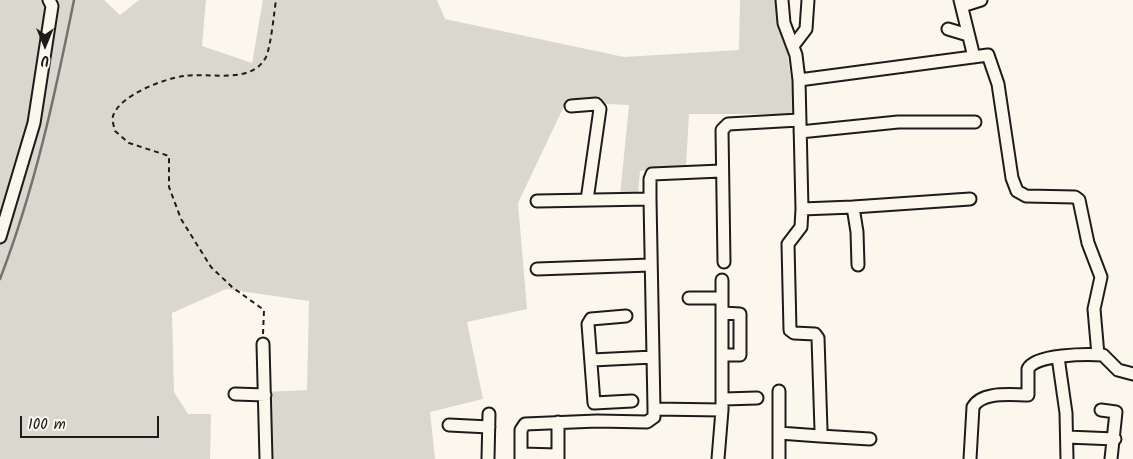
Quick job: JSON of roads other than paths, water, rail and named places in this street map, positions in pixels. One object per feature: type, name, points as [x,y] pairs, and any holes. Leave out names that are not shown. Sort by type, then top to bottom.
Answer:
[{"type":"street","points":[[782,0],[784,23],[793,46],[799,80],[800,120],[802,209],[801,227],[788,244],[790,330],[794,333],[815,334],[818,338],[820,436]]},
{"type":"street","points":[[793,46],[806,29],[808,0]]},
{"type":"street","points":[[974,57],[961,3],[981,0]]},
{"type":"street","points":[[0,237],[34,123],[51,2]]},
{"type":"street","points":[[948,29],[968,35]]},
{"type":"street","points":[[799,80],[989,56],[998,84],[1012,178],[1017,191],[1026,196],[1075,197],[1079,200],[1088,243],[1101,277],[1094,309],[1098,355]]},
{"type":"street","points":[[571,106],[596,104],[600,109],[587,200]]},
{"type":"street","points":[[724,262],[720,134],[724,126],[800,120]]},
{"type":"street","points":[[800,132],[898,122],[975,122]]},
{"type":"street","points":[[558,422],[558,457],[521,457],[522,426],[558,422],[647,422],[654,418],[650,179],[652,174],[721,171]]},
{"type":"street","points":[[537,201],[650,199]]},
{"type":"street","points":[[802,209],[970,199]]},
{"type":"street","points":[[853,207],[857,232],[858,265]]},
{"type":"street","points":[[537,269],[650,265]]},
{"type":"street","points":[[718,459],[723,404],[722,280]]},
{"type":"street","points":[[689,298],[722,298]]},
{"type":"street","points":[[723,313],[740,314],[740,355],[724,355]]},
{"type":"street","points":[[626,316],[589,321],[594,403],[632,401]]},
{"type":"street","points":[[263,344],[266,459]]},
{"type":"street","points":[[970,459],[973,407],[977,400],[985,396],[1028,395],[1028,370],[1030,364],[1058,357],[1081,354],[1098,355],[1107,357],[1118,370],[1133,374]]},
{"type":"street","points":[[592,360],[653,357]]},
{"type":"street","points":[[1058,357],[1067,437],[1067,459]]},
{"type":"street","points":[[779,459],[780,391]]},
{"type":"street","points":[[235,394],[265,395]]},
{"type":"street","points":[[654,410],[723,404],[757,398]]},
{"type":"street","points":[[1101,410],[1116,412],[1115,439],[1111,459]]},
{"type":"street","points":[[488,459],[489,414]]},
{"type":"street","points":[[449,426],[489,427]]},
{"type":"street","points":[[780,434],[870,439]]},
{"type":"street","points":[[1067,437],[1115,439]]},
{"type":"waterway","points":[[0,279],[34,176],[74,0]]}]
